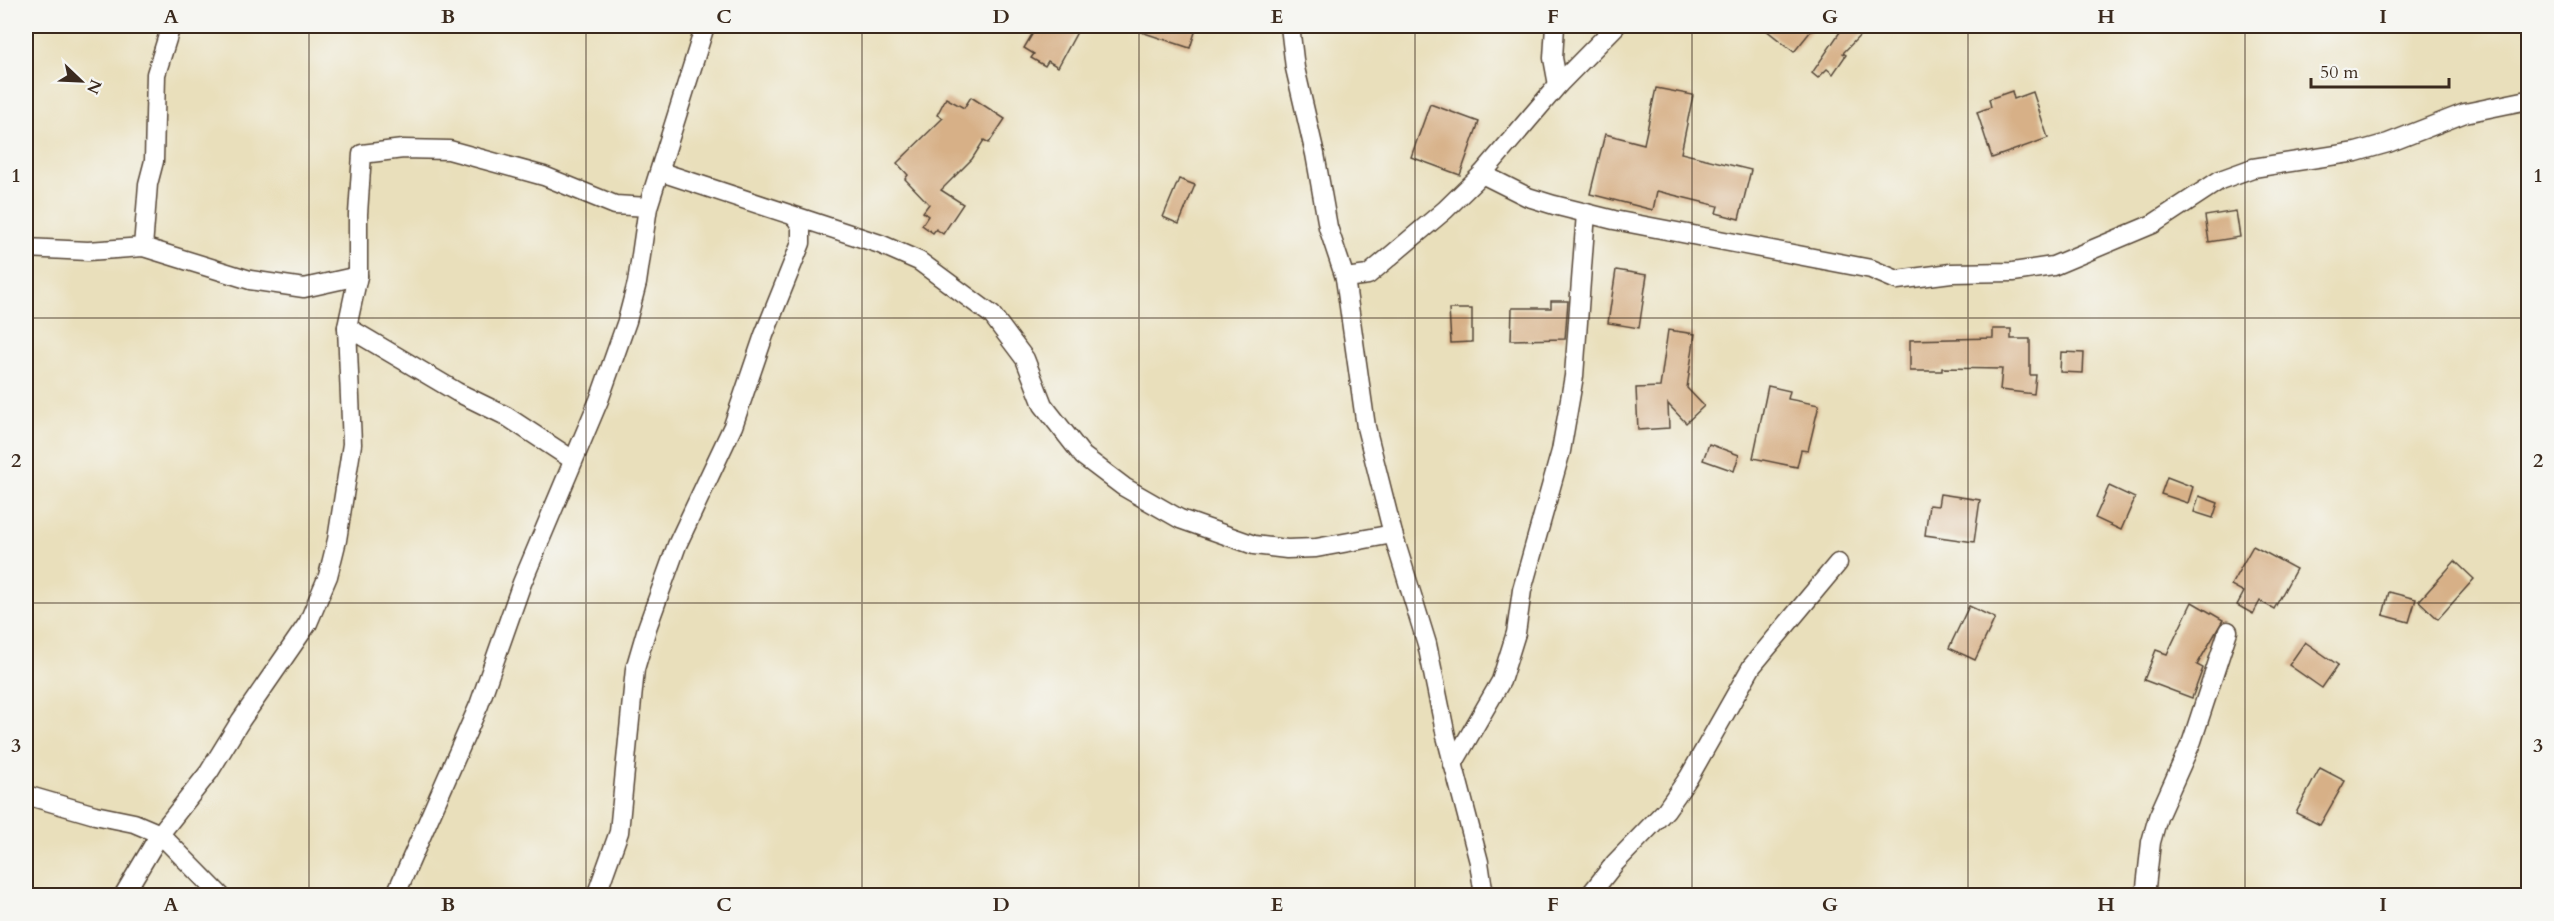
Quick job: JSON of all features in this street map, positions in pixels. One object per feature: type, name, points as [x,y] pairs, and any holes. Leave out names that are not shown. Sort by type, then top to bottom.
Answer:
[{"type":"street","points":[[143,247],[148,184],[154,161],[156,74],[171,26]]},
{"type":"street","points":[[395,896],[479,705],[522,583],[599,400],[627,321],[637,283],[648,207],[661,172],[705,26]]},
{"type":"street","points":[[1290,26],[1295,68],[1315,154],[1328,227],[1345,279],[1366,427],[1394,534],[1427,644],[1453,764],[1479,862],[1484,896]]},
{"type":"street","points":[[1555,26],[1554,58],[1558,85]]},
{"type":"street","points":[[1345,279],[1368,275],[1482,174],[1558,85],[1616,26]]},
{"type":"street","points":[[1482,174],[1528,197],[1586,213],[1871,269],[1897,280],[1961,272],[2013,272],[2053,266],[2142,228],[2220,180],[2253,168],[2356,152],[2388,143],[2465,113],[2529,100]]},
{"type":"street","points":[[123,896],[160,834],[209,772],[241,720],[308,623],[328,576],[337,540],[352,444],[347,327],[358,276],[358,214],[362,154],[403,149],[449,150],[544,177],[615,205],[648,207]]},
{"type":"street","points":[[661,172],[880,244],[919,261],[992,315],[1025,359],[1043,405],[1083,456],[1148,502],[1180,519],[1254,545],[1316,548],[1394,534]]},
{"type":"street","points":[[1453,764],[1502,681],[1516,633],[1522,590],[1562,451],[1574,376],[1586,213]]},
{"type":"street","points":[[596,896],[619,832],[635,669],[647,628],[677,545],[733,426],[764,335],[801,243],[801,225],[795,217]]},
{"type":"street","points":[[26,248],[88,251],[143,247],[250,280],[304,288],[358,276]]},
{"type":"street","points":[[347,327],[457,392],[506,416],[573,460]]},
{"type":"street","points":[[1589,896],[1615,863],[1666,810],[1689,777],[1752,666],[1838,563]]},
{"type":"street","points":[[2145,896],[2151,842],[2158,817],[2192,741],[2228,632]]},
{"type":"street","points":[[26,795],[95,815],[134,823],[160,834],[221,896]]},
{"type":"building","points":[[1037,26],[1064,26],[1077,32],[1058,67],[1048,61],[1045,66],[1031,58],[1034,54],[1024,48]]},
{"type":"building","points":[[1129,26],[1197,26],[1190,48],[1129,28]]},
{"type":"building","points":[[1761,26],[1815,26],[1794,52]]},
{"type":"building","points":[[1844,26],[1869,26],[1843,53],[1846,55],[1833,74],[1827,69],[1818,78],[1812,73]]},
{"type":"building","points":[[1656,88],[1693,95],[1681,153],[1751,170],[1739,219],[1716,213],[1718,206],[1657,191],[1653,210],[1590,194],[1605,134],[1644,144]]},
{"type":"building","points":[[2012,91],[2014,99],[2033,92],[2048,138],[1992,158],[1977,112],[1991,107],[1989,99]]},
{"type":"building","points":[[971,97],[1005,119],[989,143],[984,140],[972,159],[941,190],[963,204],[943,234],[936,229],[933,233],[922,225],[928,216],[923,212],[929,204],[905,179],[908,175],[897,163],[943,118],[937,115],[946,98],[964,108]]},
{"type":"building","points":[[1430,104],[1479,122],[1460,175],[1411,157]]},
{"type":"building","points":[[1179,179],[1195,185],[1179,224],[1163,217]]},
{"type":"building","points":[[2236,211],[2240,237],[2209,242],[2205,216]]},
{"type":"building","points":[[1616,270],[1647,275],[1639,328],[1608,323]]},
{"type":"building","points":[[1551,301],[1568,301],[1565,339],[1511,340],[1512,308],[1551,308]]},
{"type":"building","points":[[1449,309],[1472,309],[1472,342],[1451,343]]},
{"type":"building","points":[[1993,329],[2011,329],[2011,339],[2030,339],[2030,375],[2036,375],[2034,394],[2000,390],[2002,369],[1942,368],[1942,371],[1910,371],[1910,340],[1993,338]]},
{"type":"building","points":[[1668,330],[1695,334],[1687,388],[1704,406],[1686,423],[1668,404],[1669,428],[1638,430],[1636,388],[1660,387]]},
{"type":"building","points":[[2061,352],[2084,353],[2083,373],[2060,372]]},
{"type":"building","points":[[1768,386],[1790,391],[1788,399],[1819,405],[1808,451],[1801,450],[1797,467],[1753,458]]},
{"type":"building","points":[[1709,444],[1739,455],[1734,471],[1703,460]]},
{"type":"building","points":[[2167,477],[2193,487],[2188,503],[2161,494]]},
{"type":"building","points":[[2109,486],[2135,498],[2121,530],[2095,518]]},
{"type":"building","points":[[1940,494],[1980,500],[1974,542],[1925,535],[1929,505],[1938,506]]},
{"type":"building","points":[[2199,496],[2218,503],[2213,518],[2194,512]]},
{"type":"building","points":[[2253,546],[2296,569],[2274,609],[2260,601],[2253,614],[2237,605],[2244,592],[2231,585]]},
{"type":"building","points":[[2455,561],[2474,579],[2438,619],[2419,601]]},
{"type":"building","points":[[2389,592],[2416,599],[2409,622],[2383,615]]},
{"type":"building","points":[[2192,602],[2223,620],[2197,665],[2203,668],[2192,698],[2144,680],[2156,650],[2167,654]]},
{"type":"building","points":[[1969,606],[1995,618],[1975,660],[1949,648]]},
{"type":"building","points":[[2305,642],[2338,665],[2322,688],[2289,665]]},
{"type":"building","points":[[2320,768],[2345,781],[2320,825],[2296,813]]}]
